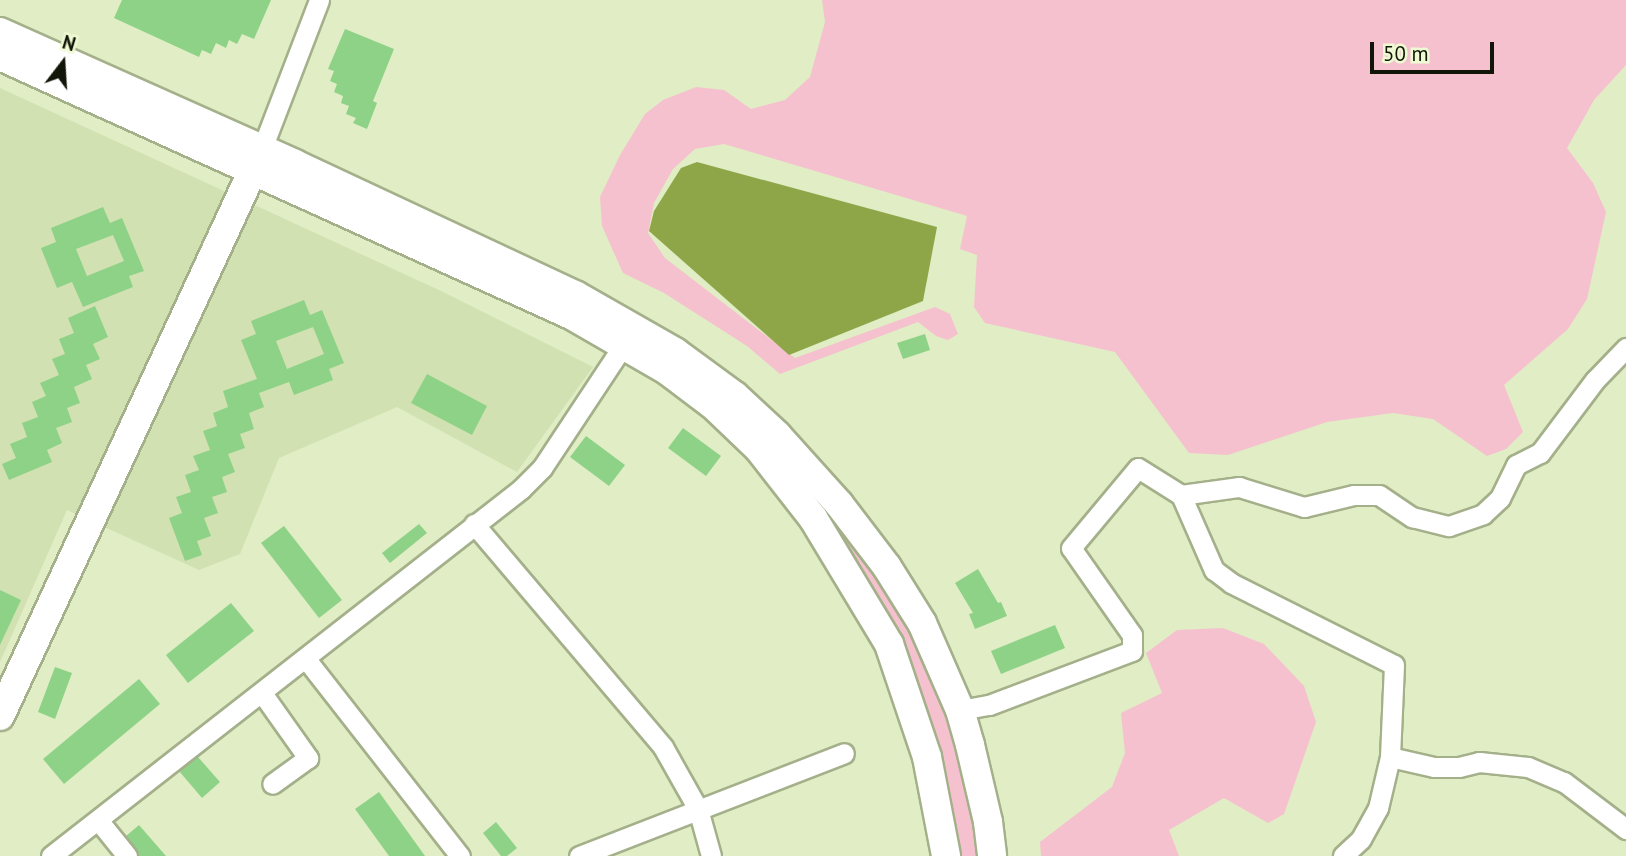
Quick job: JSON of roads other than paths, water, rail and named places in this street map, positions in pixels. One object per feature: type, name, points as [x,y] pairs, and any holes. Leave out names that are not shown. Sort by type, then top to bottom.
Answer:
[{"type":"street","points":[[0,716],[258,160],[320,0]]},
{"type":"street","points":[[0,32],[571,315],[668,371],[713,405],[759,449],[813,518],[889,644],[928,757],[946,856]]},
{"type":"street","points":[[0,56],[258,160],[575,295],[675,352],[735,396],[777,435],[839,504],[887,567],[922,623],[960,710],[988,821],[992,856]]},
{"type":"street","points":[[51,856],[522,489],[542,468],[624,344]]},
{"type":"street","points":[[1181,495],[1239,487],[1304,507],[1354,495],[1379,495],[1412,517],[1449,526],[1483,514],[1500,498],[1516,465],[1540,453],[1595,380],[1626,348]]},
{"type":"street","points":[[960,710],[989,705],[1132,651],[1132,635],[1071,548],[1138,468],[1181,495],[1214,570],[1231,583],[1394,665],[1390,757],[1378,808],[1361,839],[1343,856]]},
{"type":"street","points":[[474,524],[663,747],[698,809],[711,856]]},
{"type":"street","points":[[306,659],[460,856]]},
{"type":"street","points":[[262,693],[308,758],[272,784]]},
{"type":"street","points":[[579,856],[844,753]]},
{"type":"street","points":[[1390,757],[1434,767],[1459,767],[1479,762],[1528,767],[1564,782],[1626,829]]},
{"type":"street","points":[[98,820],[127,856]]}]
